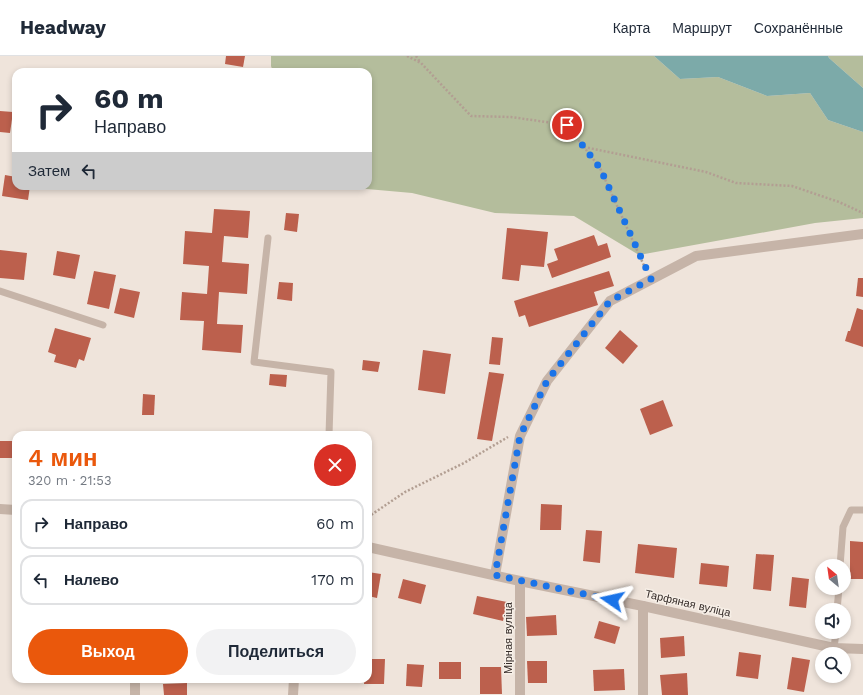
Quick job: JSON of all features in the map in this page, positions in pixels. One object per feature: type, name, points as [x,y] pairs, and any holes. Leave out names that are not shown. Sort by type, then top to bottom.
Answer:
[{"type":"street","points":[[495,575],[520,436],[547,381],[610,301],[696,256],[863,234]]},
{"type":"street","points":[[0,509],[12,510]]},
{"type":"street","name":"Тарфяная вуліца","points":[[372,548],[829,647]]},
{"type":"street","name":"Мірная вуліца","points":[[520,581],[520,695]]},
{"type":"street","points":[[643,606],[643,695]]},
{"type":"street","name":"Тарфяная вуліца","points":[[851,649],[863,649]]},
{"type":"street","points":[[135,683],[135,695]]},
{"type":"street","points":[[293,695],[294,683]]},
{"type":"lane","points":[[268,238],[254,362],[331,372],[329,431]]},
{"type":"lane","points":[[0,291],[103,325]]},
{"type":"lane","points":[[841,559],[843,527],[851,510],[863,510]]},
{"type":"path","points":[[406,56],[421,63]]},
{"type":"path","points":[[416,56],[471,116],[511,118],[567,125],[600,168],[651,279]]},
{"type":"path","points":[[584,147],[706,172],[736,183],[792,186],[839,202],[863,213]]},
{"type":"path","points":[[372,514],[405,492],[464,463],[524,428]]},
{"type":"green space","points":[[271,56],[654,56],[680,79],[718,77],[767,96],[810,93],[828,120],[863,132],[863,218],[815,223],[639,255],[574,216],[495,213],[412,193],[372,189],[372,68],[272,68]]},
{"type":"green space","points":[[828,56],[863,56],[863,88],[829,58]]},
{"type":"water","points":[[654,56],[828,56],[863,88],[863,132],[828,120],[810,93],[767,96],[718,77],[680,79]]},
{"type":"building","points":[[226,56],[245,56],[243,67],[225,64]]},
{"type":"building","points":[[0,111],[12,112],[10,133],[0,132]]},
{"type":"building","points":[[5,175],[12,176],[12,190],[29,190],[28,200],[2,196]]},
{"type":"building","points":[[214,209],[250,211],[248,238],[224,236],[222,262],[249,264],[247,294],[219,292],[217,324],[243,325],[241,353],[202,350],[204,321],[180,320],[182,292],[207,294],[209,266],[183,264],[185,231],[212,233]]},
{"type":"building","points":[[286,213],[299,214],[297,232],[284,230]]},
{"type":"building","points":[[507,228],[548,232],[544,267],[521,265],[519,281],[502,279]]},
{"type":"building","points":[[594,235],[598,246],[607,243],[611,257],[552,278],[547,264],[558,260],[554,249]]},
{"type":"building","points":[[0,250],[27,253],[24,280],[0,278]]},
{"type":"building","points":[[57,251],[80,255],[75,279],[53,275]]},
{"type":"building","points":[[94,271],[116,275],[109,309],[87,304]]},
{"type":"building","points":[[609,271],[614,286],[594,292],[598,305],[529,327],[525,315],[519,317],[514,301]]},
{"type":"building","points":[[858,278],[863,278],[863,297],[856,296]]},
{"type":"building","points":[[279,282],[293,283],[292,301],[277,299]]},
{"type":"building","points":[[120,288],[140,292],[134,318],[114,313]]},
{"type":"building","points":[[857,308],[863,310],[863,347],[845,341],[848,331],[850,331]]},
{"type":"building","points":[[55,328],[91,338],[84,361],[79,359],[76,368],[54,362],[56,355],[48,352]]},
{"type":"building","points":[[620,330],[638,346],[623,364],[605,348]]},
{"type":"building","points":[[492,337],[503,338],[500,365],[489,364]]},
{"type":"building","points":[[423,350],[451,354],[445,394],[418,390]]},
{"type":"building","points":[[363,360],[380,362],[378,372],[362,370]]},
{"type":"building","points":[[489,372],[504,374],[492,441],[477,439]]},
{"type":"building","points":[[270,374],[287,375],[286,387],[269,385]]},
{"type":"building","points":[[143,394],[155,395],[154,415],[142,415]]},
{"type":"building","points":[[663,400],[673,426],[650,435],[640,409]]},
{"type":"building","points":[[0,441],[12,441],[12,458],[0,458]]},
{"type":"building","points":[[541,504],[562,505],[561,530],[540,530]]},
{"type":"building","points":[[586,530],[602,531],[600,563],[583,561]]},
{"type":"building","points":[[850,541],[863,542],[863,579],[851,579]]},
{"type":"building","points":[[638,544],[677,548],[674,578],[635,573]]},
{"type":"building","points":[[756,554],[774,555],[771,591],[753,589]]},
{"type":"building","points":[[701,563],[729,566],[727,587],[699,584]]},
{"type":"building","points":[[372,573],[381,574],[377,598],[372,597]]},
{"type":"building","points":[[792,577],[809,579],[806,608],[789,606]]},
{"type":"building","points":[[403,579],[426,585],[421,604],[398,598]]},
{"type":"building","points":[[477,596],[507,602],[503,621],[473,614]]},
{"type":"building","points":[[556,615],[557,635],[527,636],[526,617]]},
{"type":"building","points":[[599,621],[620,627],[615,644],[594,638]]},
{"type":"building","points":[[684,636],[685,656],[661,658],[660,638]]},
{"type":"building","points":[[739,652],[761,655],[758,679],[736,676]]},
{"type":"building","points":[[792,657],[810,660],[804,692],[787,689]]},
{"type":"building","points":[[372,659],[385,659],[384,684],[364,684],[372,683]]},
{"type":"building","points":[[527,661],[547,661],[547,683],[528,683]]},
{"type":"building","points":[[439,662],[461,662],[461,679],[439,679]]},
{"type":"building","points":[[407,664],[424,665],[422,687],[406,686]]},
{"type":"building","points":[[480,667],[501,667],[502,694],[480,694]]},
{"type":"building","points":[[624,669],[625,690],[594,691],[593,670]]},
{"type":"building","points":[[687,673],[688,695],[662,695],[660,675]]},
{"type":"building","points":[[187,683],[187,695],[164,695],[163,684]]},
{"type":"route","points":[[567,125],[600,168],[651,279],[610,301],[547,381],[520,436],[495,575],[612,600]]}]
